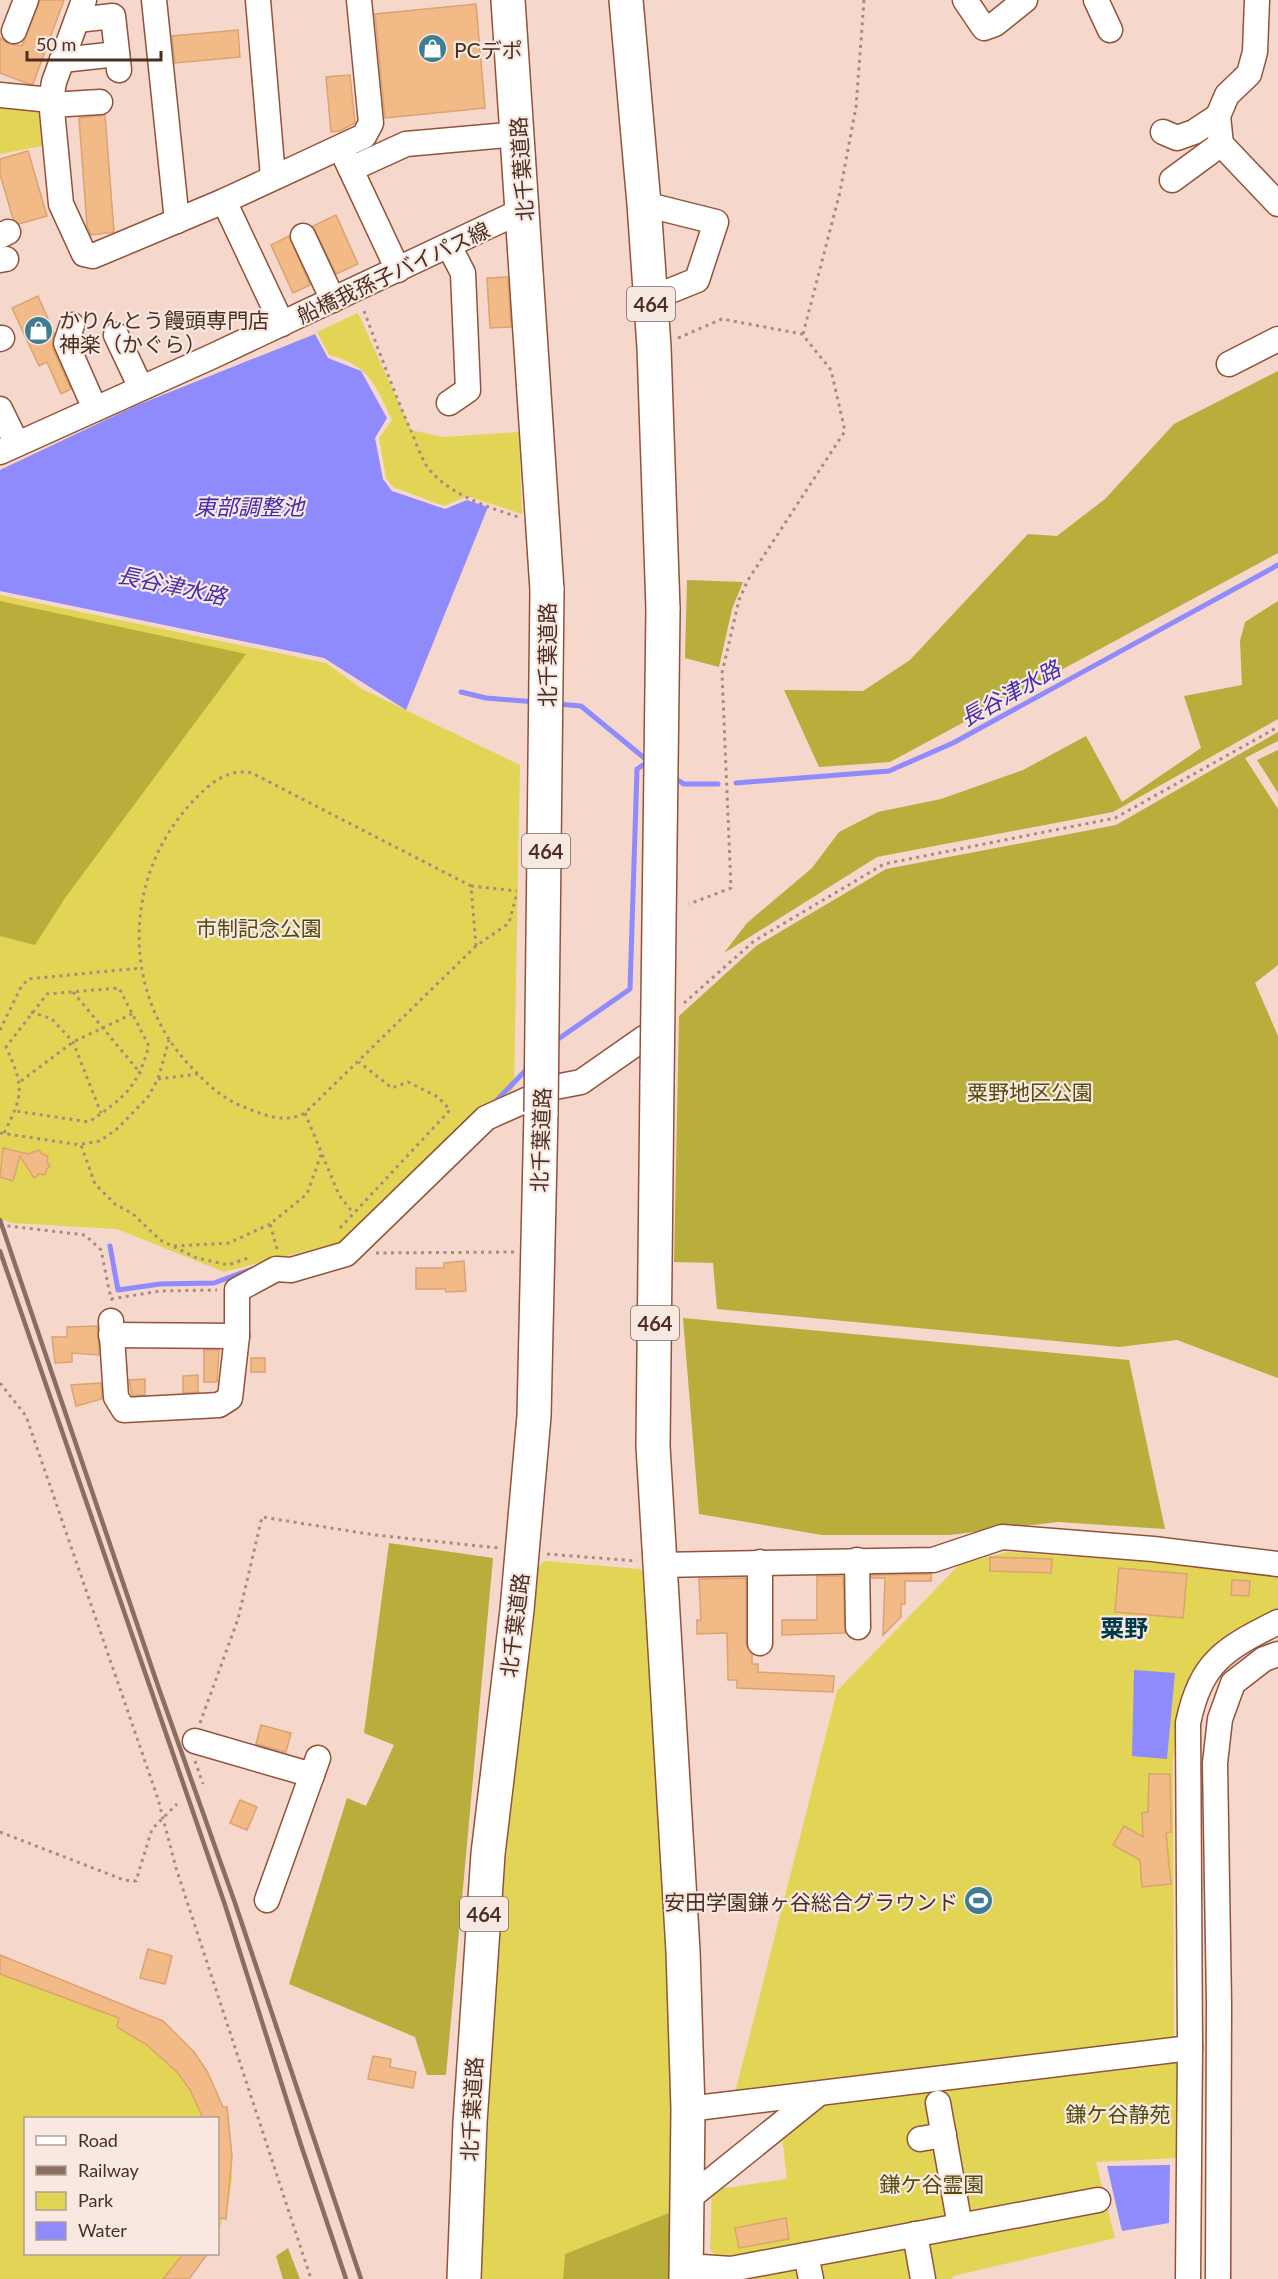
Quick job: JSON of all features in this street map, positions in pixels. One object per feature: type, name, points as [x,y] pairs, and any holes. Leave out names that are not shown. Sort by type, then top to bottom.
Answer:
[{"type":"highway","name":"北千葉道路","points":[[464,2279],[470,2123],[488,1854],[522,1550],[534,1416],[541,1112],[546,590],[524,210],[508,0]]},
{"type":"highway","name":"464","points":[[626,0],[654,347],[663,609],[653,1446],[659,1566],[674,1763],[688,2109],[687,2272]]},
{"type":"street","points":[[14,31],[26,0]]},
{"type":"street","points":[[154,0],[177,221]]},
{"type":"street","points":[[258,0],[273,177]]},
{"type":"street","points":[[62,60],[118,62],[113,16],[80,10],[62,60],[51,103],[61,204],[84,254],[93,256],[224,201],[364,136],[371,123],[359,0]]},
{"type":"street","points":[[965,0],[984,28],[995,24],[1025,0]]},
{"type":"street","points":[[1096,0],[1110,30]]},
{"type":"street","points":[[1257,0],[1268,19],[1249,74],[1227,95],[1218,116],[1221,144],[1278,204]]},
{"type":"street","points":[[0,95],[51,103],[100,102]]},
{"type":"street","points":[[1169,138],[1194,132],[1218,116]]},
{"type":"street","points":[[351,169],[406,144],[518,134]]},
{"type":"street","points":[[1172,180],[1221,144]]},
{"type":"street","points":[[340,147],[398,270]]},
{"type":"street","points":[[224,201],[282,324]]},
{"type":"street","points":[[644,204],[716,222],[697,280],[650,299]]},
{"type":"street","name":"船橋我孫子バイパス線","points":[[8,448],[282,324],[524,210]]},
{"type":"street","points":[[303,236],[333,300]]},
{"type":"street","points":[[449,246],[463,273],[468,390],[449,403]]},
{"type":"street","points":[[72,325],[66,343],[95,409]]},
{"type":"street","points":[[116,335],[141,388]]},
{"type":"street","points":[[1229,364],[1278,339]]},
{"type":"street","points":[[0,409],[8,448]]},
{"type":"street","points":[[237,1336],[111,1328],[116,1397],[124,1410],[219,1406],[230,1398],[237,1336],[237,1290],[276,1269],[291,1270],[346,1254],[486,1118],[555,1087],[581,1082],[644,1038]]},
{"type":"street","points":[[659,1566],[933,1560],[1002,1537],[1278,1564]]},
{"type":"street","points":[[857,1560],[858,1628]]},
{"type":"street","points":[[760,1562],[760,1643]]},
{"type":"street","points":[[1188,2279],[1190,2048],[1188,1724],[1200,1680],[1213,1663],[1243,1640],[1278,1622]]},
{"type":"street","points":[[1218,2279],[1219,2003],[1215,1763],[1220,1719],[1233,1683],[1264,1659],[1278,1654]]},
{"type":"street","points":[[195,1741],[315,1767],[267,1900]]},
{"type":"street","points":[[688,2109],[1190,2048]]},
{"type":"street","points":[[688,2199],[817,2095]]},
{"type":"street","points":[[938,2103],[932,2137],[960,2226]]},
{"type":"street","points":[[687,2272],[731,2269],[1098,2200]]},
{"type":"street","points":[[915,2234],[923,2279]]},
{"type":"street","points":[[806,2255],[811,2279]]},
{"type":"path","points":[[802,334],[840,192],[854,117],[864,0]]},
{"type":"path","points":[[364,310],[397,399],[427,466],[444,482],[462,494],[494,509],[525,519]]},
{"type":"path","points":[[654,347],[722,319],[802,334],[831,370],[845,431],[748,580],[739,600],[722,673],[731,888],[688,904]]},
{"type":"path","points":[[678,1008],[754,940],[884,864],[1115,818],[1278,727]]},
{"type":"path","points":[[517,891],[509,923],[477,946],[305,1113],[286,1119],[266,1115],[222,1095],[176,1052],[149,1000],[141,968],[140,915],[157,854],[189,805],[210,784],[229,773],[242,771],[252,773],[471,886],[517,891],[526,888]]},
{"type":"path","points":[[471,886],[477,946]]},
{"type":"path","points":[[0,1030],[20,989],[28,979],[141,968]]},
{"type":"path","points":[[15,1112],[89,1122],[125,1096],[141,1074],[149,1046],[119,988],[47,994],[30,1012],[6,1047],[21,1081],[15,1112],[2,1134],[81,1144],[100,1141],[118,1128],[148,1097],[158,1079],[169,1040]]},
{"type":"path","points":[[73,992],[141,1074]]},
{"type":"path","points":[[30,1012],[52,1019],[73,1042],[101,1113]]},
{"type":"path","points":[[21,1081],[73,1042],[132,1013]]},
{"type":"path","points":[[339,1229],[450,1110],[438,1097],[408,1082],[392,1088],[359,1062]]},
{"type":"path","points":[[158,1079],[198,1074]]},
{"type":"path","points":[[305,1113],[339,1196],[354,1214]]},
{"type":"path","points":[[81,1144],[95,1184],[115,1204],[133,1214],[160,1240],[197,1258],[228,1265],[258,1255]]},
{"type":"path","points":[[172,1246],[229,1243],[270,1224],[307,1194],[322,1152]]},
{"type":"path","points":[[270,1224],[277,1249]]},
{"type":"path","points":[[0,1225],[85,1235],[101,1250],[111,1299],[160,1291],[237,1290]]},
{"type":"path","points":[[267,1252],[286,1248]]},
{"type":"path","points":[[346,1254],[536,1252]]},
{"type":"path","points":[[0,1383],[26,1416],[163,1816],[176,1868],[311,2279]]},
{"type":"path","points":[[203,1784],[192,1752],[238,1619],[262,1517],[375,1535],[641,1561],[659,1566]]},
{"type":"path","points":[[0,1833],[124,1880],[136,1881],[152,1829],[177,1804]]},
{"type":"green space","points":[[0,103],[38,107],[44,113],[47,145],[0,154]]},
{"type":"green space","points":[[358,313],[411,430],[442,437],[519,432],[522,514],[467,496],[444,506],[393,487],[386,478],[379,438],[392,420],[381,396],[370,378],[354,364],[329,355],[317,332]]},
{"type":"green space","points":[[1278,371],[1278,553],[890,762],[819,767],[784,690],[863,691],[910,660],[1028,534],[1057,536],[1105,499],[1174,424]]},
{"type":"green space","points":[[687,580],[743,582],[732,609],[719,667],[685,658]]},
{"type":"green space","name":"市制記念公園","points":[[0,595],[326,663],[362,689],[520,765],[514,1088],[345,1241],[224,1272],[117,1229],[12,1223],[0,1219]]},
{"type":"green space","points":[[0,601],[246,654],[65,898],[35,945],[0,936]]},
{"type":"green space","points":[[1278,601],[1278,719],[1113,812],[877,857],[724,953],[747,923],[812,868],[839,832],[878,812],[941,799],[1023,770],[1086,736],[1122,802],[1201,748],[1184,696],[1242,685],[1240,641],[1245,622]]},
{"type":"green space","name":"粟野地区公園","points":[[1278,732],[1278,741],[1245,758],[1278,809],[1278,965],[1255,983],[1278,1036],[1278,1378],[1177,1340],[1119,1347],[717,1309],[713,1263],[674,1262],[679,1016],[756,946],[886,869],[1116,825]]},
{"type":"green space","points":[[1278,750],[1278,793],[1257,760]]},
{"type":"green space","points":[[683,1318],[1129,1360],[1165,1529],[1058,1522],[949,1535],[822,1535],[699,1514]]},
{"type":"green space","points":[[389,1543],[493,1558],[446,2075],[427,2075],[415,2037],[289,1984],[347,1798],[366,1806],[394,1745],[364,1733]]},
{"type":"green space","name":"安田学園鎌ヶ谷総合グラウンド","points":[[1008,1552],[1266,1570],[1278,1575],[1278,1611],[1231,1631],[1194,1671],[1183,1689],[1173,1760],[1174,2042],[734,2097],[837,1691],[960,1564]]},
{"type":"green space","points":[[545,1561],[640,1569],[649,1577],[679,2209],[565,2254],[563,2279],[481,2279],[495,1977],[532,1572]]},
{"type":"green space","points":[[0,1955],[163,2021],[194,2052],[217,2091],[230,2133],[232,2178],[229,2200],[219,2231],[219,2117],[24,2117],[24,2255],[207,2255],[189,2279],[0,2279]]},
{"type":"green space","name":"鎌ケ谷霊園","points":[[1177,2057],[1176,2158],[1096,2162],[1115,2238],[953,2276],[952,2279],[723,2279],[724,2263],[710,2250],[712,2190],[787,2179],[782,2135],[828,2100]]},
{"type":"green space","points":[[679,2209],[677,2279],[563,2279],[565,2254]]},
{"type":"green space","points":[[288,2248],[300,2279],[283,2279],[276,2256]]},
{"type":"water","name":"東部調整池","points":[[315,334],[328,358],[361,371],[387,418],[375,438],[383,479],[392,491],[445,509],[467,500],[488,507],[406,710],[324,658],[0,591],[0,470],[135,406]]},
{"type":"water","points":[[1134,1670],[1175,1673],[1167,1759],[1132,1756]]},
{"type":"water","points":[[1170,2165],[1169,2223],[1122,2231],[1107,2166]]},
{"type":"building","points":[[40,0],[64,0],[33,84],[29,84],[0,73],[0,38],[9,44],[22,46]]},
{"type":"building","points":[[476,4],[485,108],[385,118],[375,14]]},
{"type":"building","points":[[238,30],[240,57],[175,63],[172,36]]},
{"type":"building","points":[[350,75],[355,123],[340,131],[331,132],[326,77]]},
{"type":"building","points":[[105,115],[114,232],[91,235],[87,226],[79,118]]},
{"type":"building","points":[[28,151],[47,216],[19,224],[13,219],[0,174],[0,159]]},
{"type":"building","points":[[336,215],[358,264],[336,274],[313,226]]},
{"type":"building","points":[[289,236],[310,285],[293,293],[271,245]]},
{"type":"building","points":[[508,277],[511,327],[490,328],[487,278]]},
{"type":"building","points":[[38,296],[54,333],[53,349],[71,389],[61,394],[47,362],[39,366],[12,308]]},
{"type":"building","points":[[3,1148],[28,1154],[39,1150],[48,1156],[47,1162],[50,1166],[45,1175],[39,1174],[34,1178],[20,1156],[13,1181],[0,1177]]},
{"type":"building","points":[[464,1261],[466,1291],[416,1289],[416,1268],[444,1268],[444,1263]]},
{"type":"building","points":[[97,1326],[99,1355],[72,1353],[72,1362],[55,1363],[52,1337],[67,1337],[67,1327]]},
{"type":"building","points":[[204,1350],[219,1350],[217,1382],[204,1382]]},
{"type":"building","points":[[251,1358],[265,1358],[265,1372],[251,1372]]},
{"type":"building","points":[[198,1375],[198,1392],[183,1393],[183,1376]]},
{"type":"building","points":[[145,1379],[145,1395],[132,1395],[129,1380]]},
{"type":"building","points":[[101,1383],[102,1399],[76,1406],[71,1385]]},
{"type":"building","points":[[990,1557],[1052,1559],[1051,1573],[990,1571]]},
{"type":"building","points":[[1119,1568],[1187,1574],[1183,1618],[1115,1612]]},
{"type":"building","points":[[931,1574],[931,1581],[905,1581],[905,1604],[901,1604],[901,1617],[883,1635],[885,1578],[872,1578],[871,1575]]},
{"type":"building","points":[[817,1576],[843,1576],[845,1633],[782,1635],[782,1620],[817,1620]]},
{"type":"building","points":[[746,1578],[746,1643],[752,1654],[752,1664],[758,1664],[758,1672],[834,1676],[833,1692],[737,1688],[737,1680],[728,1680],[727,1633],[697,1634],[697,1620],[701,1620],[699,1579]]},
{"type":"building","points":[[1232,1580],[1250,1581],[1249,1596],[1231,1595]]},
{"type":"building","points":[[261,1725],[291,1733],[286,1752],[256,1744]]},
{"type":"building","points":[[1149,1774],[1170,1774],[1171,1832],[1166,1833],[1171,1884],[1142,1887],[1140,1860],[1113,1845],[1124,1826],[1143,1837],[1142,1813],[1148,1812]]},
{"type":"building","points":[[240,1800],[257,1807],[247,1830],[230,1823]]},
{"type":"building","points":[[148,1949],[172,1956],[165,1984],[140,1978]]},
{"type":"building","points":[[0,1955],[163,2021],[194,2052],[207,2071],[223,2107],[227,2107],[232,2156],[226,2219],[219,2218],[219,2117],[203,2117],[190,2090],[178,2073],[147,2045],[117,2027],[119,2018],[0,1974]]},
{"type":"building","points":[[373,2056],[391,2059],[390,2067],[416,2072],[413,2088],[368,2079]]},
{"type":"building","points":[[786,2218],[789,2239],[739,2248],[735,2228]]},
{"type":"building","points":[[182,2255],[207,2255],[189,2279],[163,2279]]},
{"type":"waterway","name":"長谷津水路","points":[[736,783],[889,771],[953,743],[1278,565]]},
{"type":"waterway","name":"長谷津水路","points":[[461,692],[486,698],[536,702]]},
{"type":"waterway","name":"長谷津水路","points":[[557,704],[581,706],[648,761]]},
{"type":"waterway","points":[[554,1042],[630,989],[637,769],[648,762]]},
{"type":"waterway","name":"長谷津水路","points":[[674,778],[684,784],[718,784]]},
{"type":"waterway","points":[[493,1104],[528,1068]]},
{"type":"waterway","points":[[110,1246],[118,1290],[160,1284],[214,1283],[252,1269]]},
{"type":"railway","points":[[0,1220],[158,1686],[235,1903],[361,2279]]},
{"type":"railway","points":[[0,1251],[225,1905],[346,2279]]},
{"type":"place","name":"PCデポ","points":[[433,49]]},
{"type":"place","name":"かりんとう饅頭専門店 神楽（かぐら）","points":[[38,331]]},
{"type":"place","name":"安田学園鎌ヶ谷総合グラウンド","points":[[979,1901]]},
{"type":"district","name":"粟野","points":[[1124,1627]]},
{"type":"park label","name":"鎌ケ谷静苑","points":[[1118,2113]]}]
